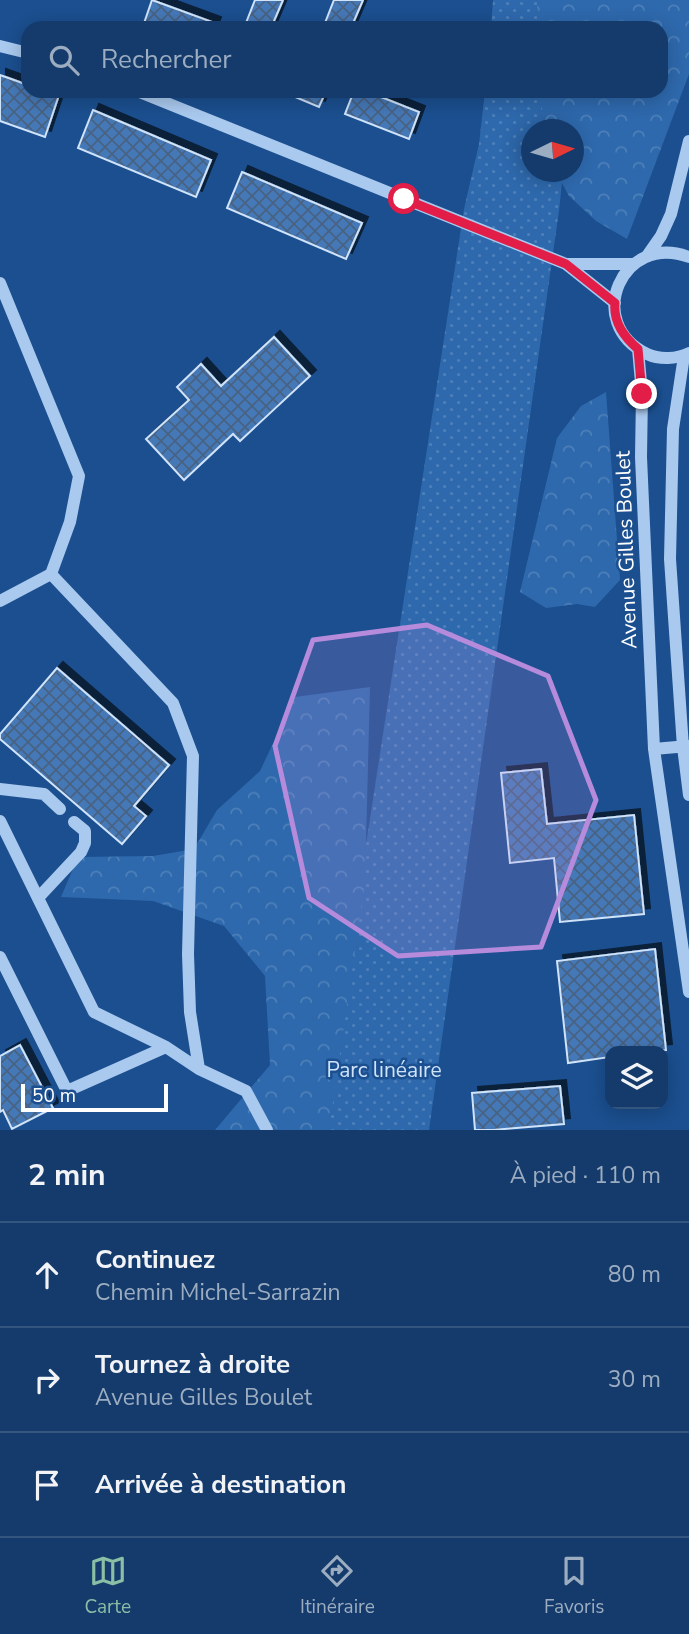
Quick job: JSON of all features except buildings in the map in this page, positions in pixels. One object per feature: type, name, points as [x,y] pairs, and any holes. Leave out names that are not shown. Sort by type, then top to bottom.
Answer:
[{"type":"street","points":[[0,47],[21,52]]},
{"type":"street","points":[[154,98],[566,264],[615,303]]},
{"type":"street","points":[[647,256],[661,236],[671,214],[689,141]]},
{"type":"street","points":[[638,349],[626,338],[618,324],[614,308],[622,277],[633,264],[660,252],[674,252],[689,257]]},
{"type":"street","points":[[566,264],[633,264]]},
{"type":"street","points":[[0,283],[79,476],[70,522],[51,574],[0,601]]},
{"type":"street","name":"Avenue Gilles Boulet","points":[[638,349],[652,356],[668,358],[686,354],[673,429],[670,559],[689,795]]},
{"type":"street","name":"Avenue Gilles Boulet","points":[[638,349],[642,394],[641,457],[654,749],[689,992]]},
{"type":"street","points":[[51,574],[173,704],[193,756],[188,954],[190,1012],[199,1069]]},
{"type":"street","points":[[654,749],[686,746]]},
{"type":"street","points":[[0,789],[44,794],[60,809]]},
{"type":"street","points":[[0,821],[94,1012],[166,1048],[199,1069],[246,1091],[267,1130]]},
{"type":"street","points":[[38,898],[81,852],[85,843],[85,831],[74,822]]},
{"type":"street","points":[[0,957],[67,1091],[166,1048]]},
{"type":"highlighted area","points":[[427,625],[548,676],[596,800],[541,947],[398,956],[309,898],[275,746],[313,640]]},
{"type":"green space","points":[[493,0],[579,0],[577,21],[492,21]]},
{"type":"green space","points":[[537,0],[689,0],[689,74],[627,239],[596,221],[569,196],[561,182],[584,182],[584,119],[542,119],[541,98],[668,98],[668,21],[538,21]]},
{"type":"green space","name":"Parc linéaire","points":[[484,98],[569,98],[568,119],[521,119],[521,182],[562,182],[429,1130],[322,1130],[464,209],[479,144]]},
{"type":"green space","points":[[606,392],[620,580],[595,607],[577,604],[546,608],[520,592],[557,438],[581,406]]},
{"type":"green space","points":[[370,687],[365,881],[329,1130],[215,1130],[270,1065],[265,976],[224,926],[153,901],[61,897],[78,857],[153,856],[194,849],[217,810],[260,771],[295,697]]},
{"type":"route","points":[[404,199],[566,264],[615,303],[618,324],[626,338],[638,349],[642,394]]}]
